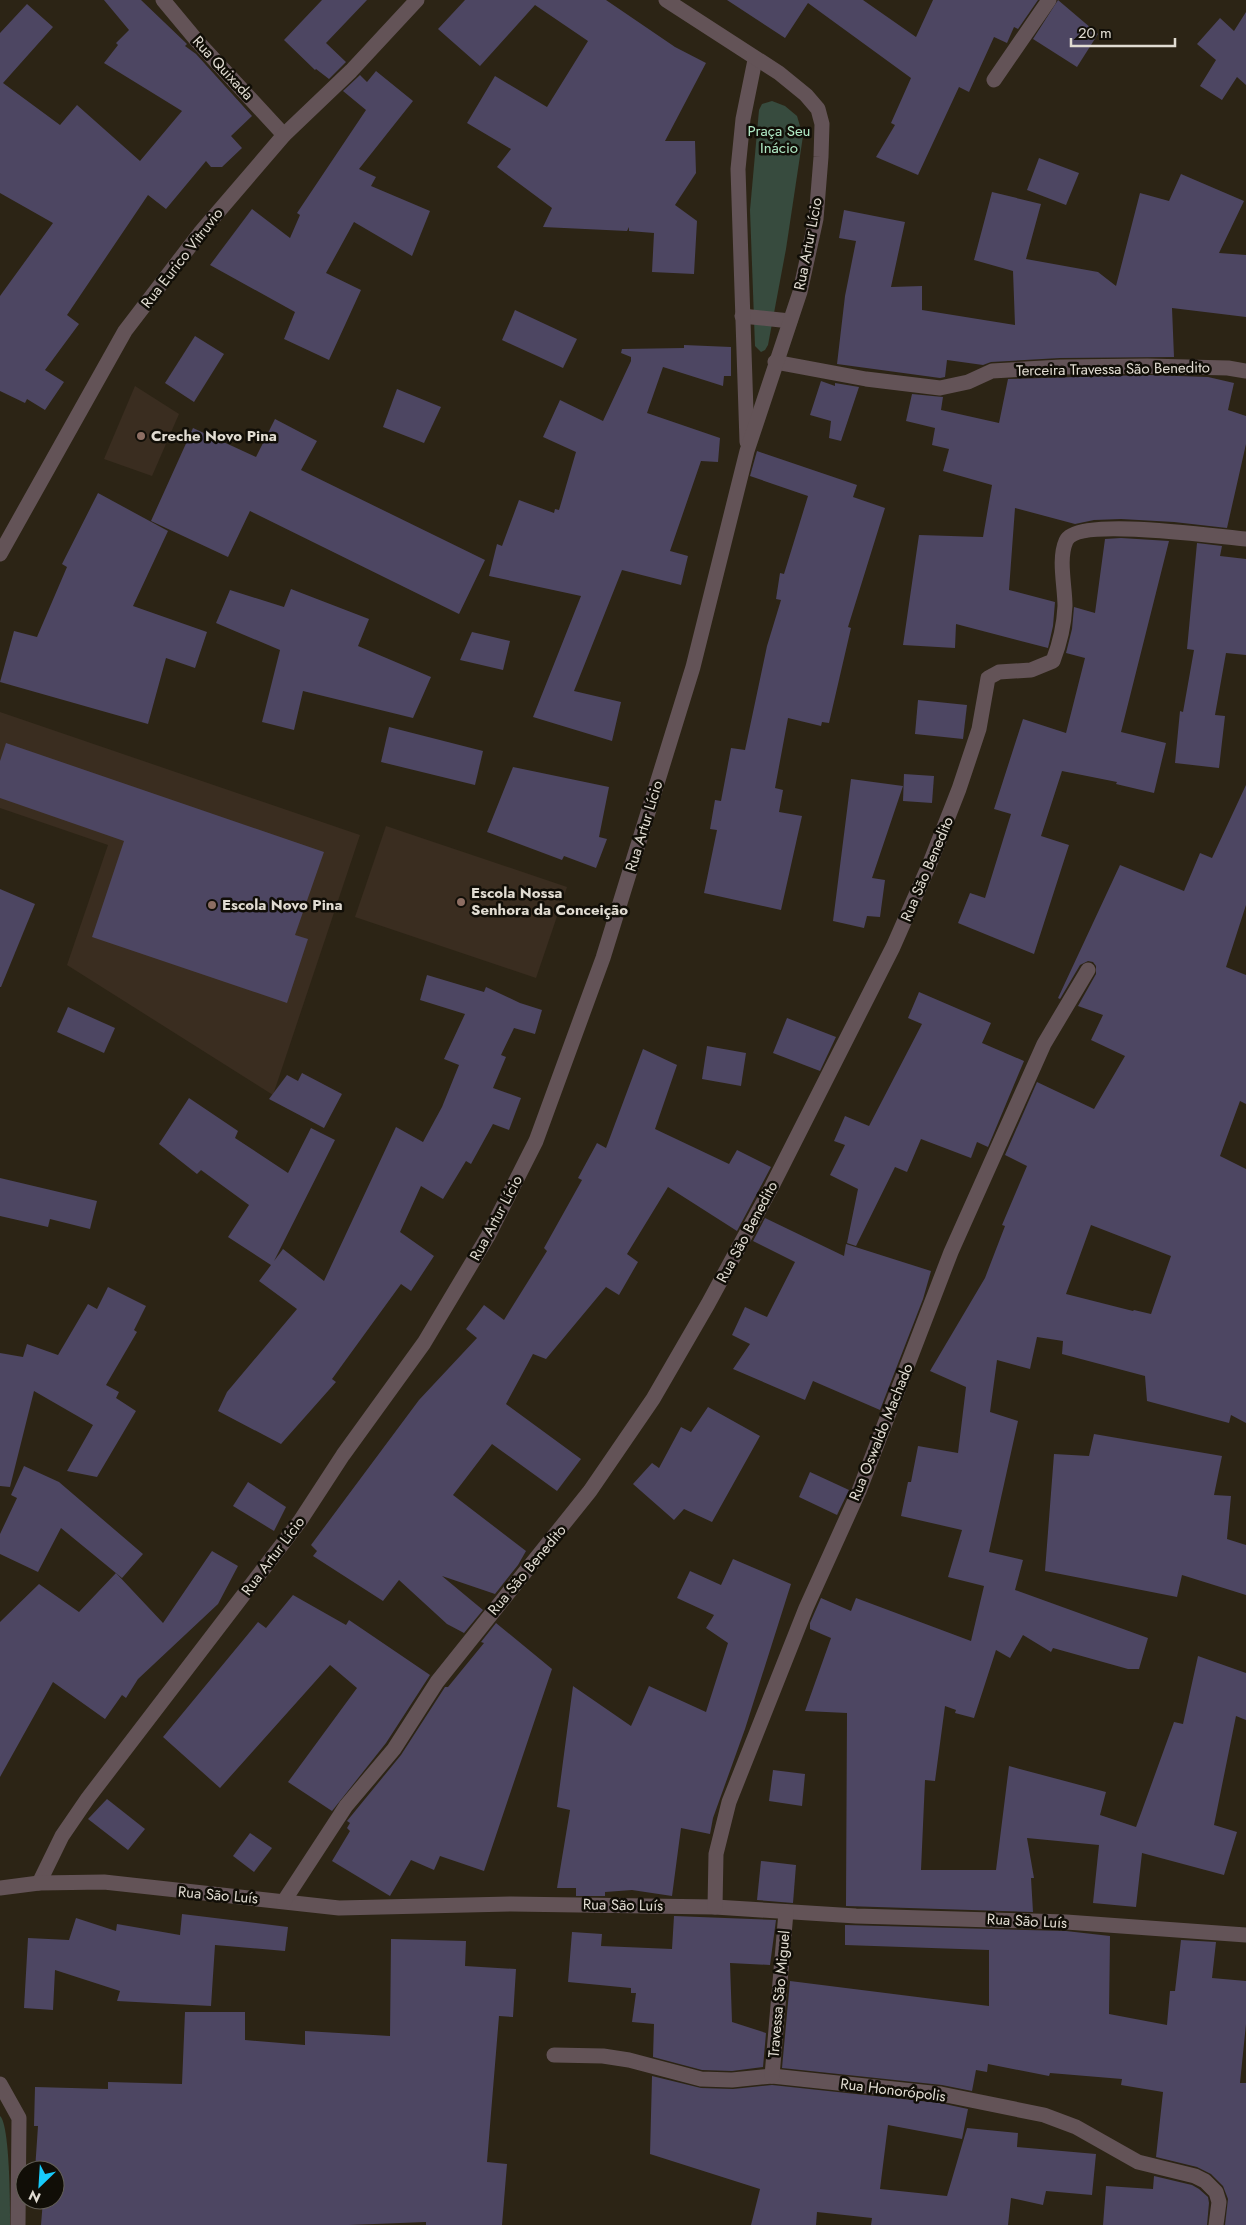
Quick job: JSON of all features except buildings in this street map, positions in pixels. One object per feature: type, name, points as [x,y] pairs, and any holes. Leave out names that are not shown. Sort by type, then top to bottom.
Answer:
[{"type":"street","name":"Rua Quixada","points":[[163,0],[198,42],[284,134]]},
{"type":"street","name":"Rua Eurico Vitruvio","points":[[0,554],[125,331],[200,233],[284,134],[351,71],[417,0]]},
{"type":"street","name":"Rua Artur Lício","points":[[39,1884],[62,1836],[88,1798],[300,1521],[343,1454],[424,1343],[488,1236],[536,1141],[603,958],[693,667],[747,451],[775,362],[800,292],[816,219],[822,124],[818,109],[806,95],[779,73],[755,60],[666,0]]},
{"type":"street","points":[[994,80],[1049,0]]},
{"type":"street","name":"Rua Artur Lício","points":[[747,451],[738,169],[743,119],[755,60]]},
{"type":"street","points":[[742,316],[790,321]]},
{"type":"street","name":"Terceira Travessa São Benedito","points":[[775,362],[882,381],[940,388],[968,382],[992,371],[1061,366],[1165,366],[1228,368],[1246,371]]},
{"type":"street","name":"Rua São Benedito","points":[[284,1901],[346,1806],[394,1749],[437,1682],[590,1491],[653,1399],[703,1313],[772,1186],[893,948],[930,863],[959,789],[978,729],[988,678],[999,672],[1031,670],[1053,661],[1062,636],[1065,606],[1064,554],[1066,540],[1071,534],[1082,531],[1137,529],[1246,539]]},
{"type":"street","name":"Rua Oswaldo Machado","points":[[715,1907],[716,1854],[728,1802],[806,1608],[859,1491],[951,1252],[1044,1044],[1088,970]]},
{"type":"street","name":"Rua São Luís","points":[[0,1888],[39,1884],[104,1882],[339,1908],[511,1904],[715,1907],[786,1912],[1057,1922],[1246,1935]]},
{"type":"street","name":"Travessa São Miguel","points":[[772,2076],[786,1912]]},
{"type":"street","name":"Rua Honorópolis","points":[[554,2055],[603,2056],[629,2060],[701,2079],[732,2080],[772,2076],[940,2094],[1044,2115],[1076,2127],[1138,2162],[1195,2176],[1212,2187],[1216,2192],[1219,2202],[1216,2225]]},
{"type":"street","points":[[0,2084],[19,2118],[18,2225]]},
{"type":"shaded area","name":"Creche Novo Pina","points":[[135,386],[179,414],[152,476],[104,459]]},
{"type":"shaded area","name":"Escola Novo Pina","points":[[0,712],[360,835],[273,1095],[67,965],[108,845],[0,808]]},
{"type":"shaded area","name":"Escola Nossa Senhora da Conceição","points":[[386,826],[567,887],[536,978],[355,917]]},
{"type":"green space","name":"Praça Seu Inácio","points":[[772,101],[785,106],[797,116],[803,136],[786,249],[768,345],[761,352],[755,346],[750,210],[759,110],[762,104]]},
{"type":"green space","points":[[0,2116],[6,2134],[8,2150],[10,2225],[0,2225]]},
{"type":"place","name":"Creche Novo Pina","points":[[141,436]]},
{"type":"place","name":"Escola Nossa Senhora da Conceição","points":[[461,902]]},
{"type":"place","name":"Escola Novo Pina","points":[[212,905]]}]
